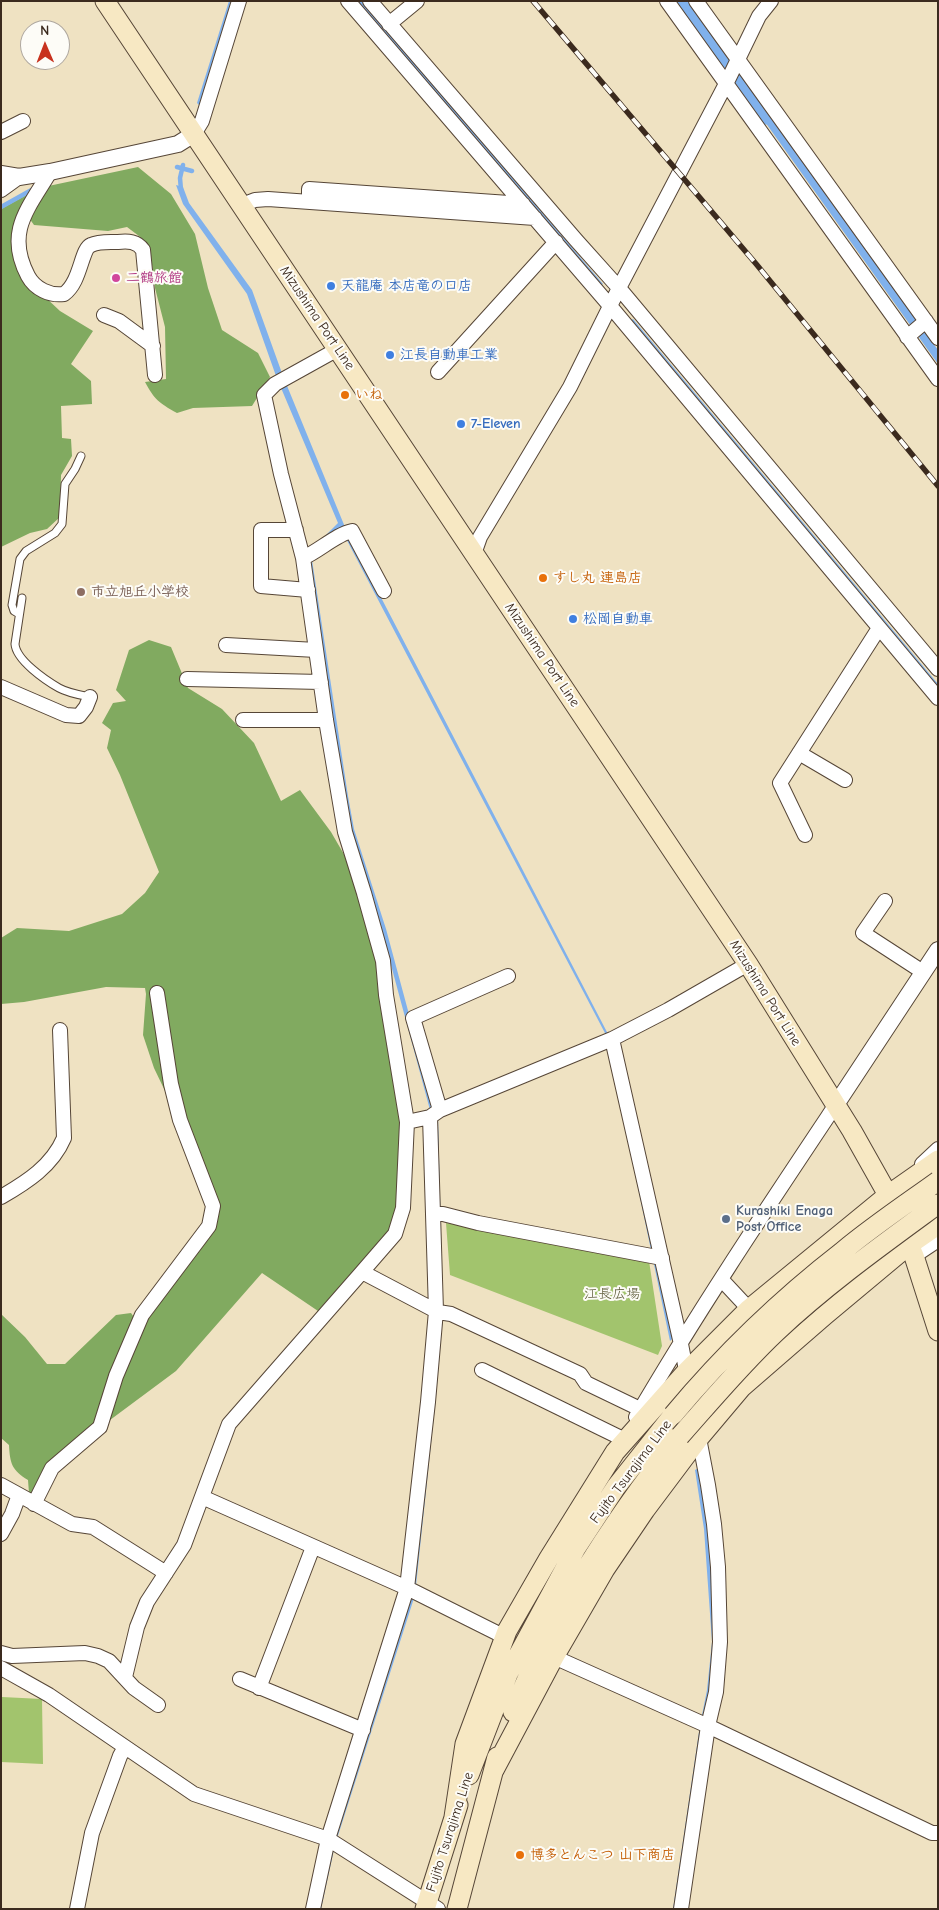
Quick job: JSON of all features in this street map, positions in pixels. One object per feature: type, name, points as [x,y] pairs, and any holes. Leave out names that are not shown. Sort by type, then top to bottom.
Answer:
[{"type":"main road","name":"Mizushima Port Line","points":[[105,1],[748,964],[888,1195],[912,1251],[938,1331]]},
{"type":"main road","points":[[454,1817],[465,1744],[505,1637],[548,1558],[619,1445],[686,1372],[749,1309],[888,1195],[938,1160]]},
{"type":"main road","name":"Fujito Tsurajima Line","points":[[430,1906],[454,1817],[480,1742],[508,1674],[540,1611],[576,1548],[616,1487],[697,1386],[765,1318],[842,1251],[938,1181]]},
{"type":"main road","name":"Fujito Tsurajima Line","points":[[457,1909],[504,1733],[526,1680],[558,1617],[643,1482],[733,1375],[776,1332],[821,1293],[938,1204]]},
{"type":"main road","points":[[494,1770],[554,1657],[605,1569],[645,1510],[699,1438],[742,1387],[825,1315],[912,1251],[938,1225]]},
{"type":"street","points":[[1,174],[19,177],[50,172],[178,144],[194,134],[202,121],[239,1]]},
{"type":"street","points":[[348,1],[556,242],[938,698]]},
{"type":"street","points":[[370,1],[619,288],[938,669]]},
{"type":"street","points":[[390,24],[417,1]]},
{"type":"street","points":[[667,1],[728,82],[909,335],[938,379]]},
{"type":"street","points":[[696,1],[737,62],[925,323],[938,338]]},
{"type":"street","points":[[474,554],[480,537],[570,387],[619,288],[728,82],[759,16],[771,1]]},
{"type":"street","points":[[1,132],[23,120]]},
{"type":"street","points":[[50,172],[25,215],[18,234],[19,255],[30,280],[46,292],[59,295],[64,294],[74,285],[87,247],[92,244],[128,241],[135,243],[142,250],[155,375]]},
{"type":"street","points":[[1,190],[19,177]]},
{"type":"street","points":[[309,198],[309,189],[523,204]]},
{"type":"street","points":[[242,205],[255,200],[309,198],[535,218]]},
{"type":"street","points":[[438,372],[556,242]]},
{"type":"street","points":[[104,315],[118,321],[153,346]]},
{"type":"street","points":[[909,335],[925,323]]},
{"type":"street","points":[[125,1677],[137,1626],[146,1602],[184,1545],[229,1424],[395,1234],[403,1208],[407,1122],[386,995],[383,961],[345,832],[320,682],[308,590],[310,555],[296,530],[281,474],[264,395],[282,380],[338,349]]},
{"type":"street","points":[[296,530],[262,530],[261,586],[308,590]]},
{"type":"street","points":[[310,555],[352,531],[384,591]]},
{"type":"street","points":[[805,835],[780,783],[880,628]]},
{"type":"street","points":[[226,645],[316,650]]},
{"type":"street","points":[[187,679],[320,682]]},
{"type":"street","points":[[1,687],[66,715],[79,716],[86,707],[90,697]]},
{"type":"street","points":[[243,720],[326,720]]},
{"type":"street","points":[[799,753],[845,780]]},
{"type":"street","points":[[885,902],[863,933],[924,972]]},
{"type":"street","points":[[482,1370],[619,1445],[721,1279],[938,950]]},
{"type":"street","points":[[407,1122],[434,1114],[610,1040],[668,1010],[748,964]]},
{"type":"street","points":[[313,1909],[363,1730],[407,1588],[439,1312],[434,1114],[413,1018],[508,976]]},
{"type":"street","points":[[34,1504],[52,1468],[100,1427],[116,1376],[142,1315],[209,1226],[213,1206],[180,1120],[171,1084],[157,993]]},
{"type":"street","points":[[1,1197],[22,1185],[40,1170],[59,1150],[64,1138],[60,1030]]},
{"type":"street","points":[[610,1040],[658,1258],[681,1344],[714,1524],[720,1632],[716,1692],[705,1725],[680,1909]]},
{"type":"street","points":[[888,1195],[938,1149]]},
{"type":"street","points":[[437,1214],[658,1258]]},
{"type":"street","points":[[912,1251],[938,1240]]},
{"type":"street","points":[[362,1272],[439,1312],[451,1314],[580,1374],[586,1383],[640,1409]]},
{"type":"street","points":[[721,1279],[749,1309]]},
{"type":"street","points":[[1,1485],[72,1524],[93,1527],[166,1573]]},
{"type":"street","points":[[1,1534],[12,1514],[19,1495]]},
{"type":"street","points":[[202,1497],[407,1588],[505,1637]]},
{"type":"street","points":[[259,1688],[313,1547]]},
{"type":"street","points":[[1,1654],[12,1656],[85,1653],[109,1661],[134,1688],[158,1705]]},
{"type":"street","points":[[554,1657],[705,1725],[932,1832],[938,1833]]},
{"type":"street","points":[[1,1668],[49,1695],[194,1794],[332,1841],[430,1906]]},
{"type":"street","points":[[240,1679],[363,1730]]},
{"type":"street","points":[[77,1909],[92,1833],[120,1756],[125,1748]]},
{"type":"lane","points":[[19,614],[14,611],[12,605],[20,559],[26,550],[55,533],[62,524],[64,484],[75,469],[81,456]]},
{"type":"lane","points":[[22,598],[15,644],[20,657],[60,689],[90,697]]},
{"type":"green space","points":[[138,167],[171,194],[195,234],[208,288],[222,330],[258,353],[270,377],[252,406],[193,408],[177,413],[166,406],[154,397],[145,382],[166,379],[165,327],[155,288],[150,249],[139,236],[127,227],[108,231],[34,225],[24,211],[16,222],[28,281],[60,311],[93,331],[71,364],[91,381],[92,404],[61,406],[62,438],[71,439],[72,456],[61,475],[60,517],[47,529],[30,533],[1,547],[1,209],[39,188]]},
{"type":"green space","points":[[149,640],[171,647],[188,688],[222,709],[254,743],[281,801],[300,790],[331,832],[349,863],[376,963],[403,1128],[399,1207],[391,1229],[318,1311],[262,1273],[176,1371],[106,1423],[120,1377],[147,1314],[214,1227],[183,1119],[165,1091],[154,1068],[143,1035],[145,988],[106,987],[24,1002],[1,1004],[1,938],[17,928],[69,931],[122,914],[145,893],[159,872],[120,775],[107,748],[111,730],[102,723],[113,703],[126,701],[116,690],[129,650]]},
{"type":"green space","name":"江長広場","points":[[446,1223],[649,1261],[662,1346],[658,1355],[450,1275]]},
{"type":"green space","points":[[131,1313],[136,1320],[97,1425],[34,1497],[29,1493],[28,1480],[18,1473],[13,1466],[9,1445],[1,1438],[1,1314],[25,1337],[47,1364],[65,1364],[116,1315]]},
{"type":"green space","points":[[2,1697],[42,1699],[43,1764],[1,1762]]},
{"type":"water","points":[[229,1],[234,1],[201,107],[197,103]]},
{"type":"water","points":[[356,1],[361,1],[603,284],[600,286]]},
{"type":"water","points":[[676,1],[687,1],[730,61],[724,67]]},
{"type":"water","points":[[744,79],[938,350],[938,364],[740,87]]},
{"type":"water","points":[[176,185],[183,187],[189,203],[252,290],[283,376],[347,532],[608,1034],[675,1336],[670,1341],[606,1035],[341,529],[312,560],[354,829],[386,929],[438,1116],[443,1315],[415,1595],[335,1845],[321,1909],[316,1909],[331,1843],[410,1594],[432,1395],[430,1110],[370,887],[349,830],[307,561],[312,549],[338,523],[276,376],[247,294],[183,204]]},
{"type":"water","points":[[633,319],[938,684],[938,690],[630,321]]},
{"type":"water","points":[[702,1466],[718,1642],[678,1909],[673,1909],[700,1725],[707,1690],[712,1642],[704,1529],[695,1470]]},
{"type":"waterway","points":[[361,1],[391,37]]},
{"type":"waterway","points":[[679,1],[764,112]]},
{"type":"waterway","points":[[181,190],[180,178],[183,165]]},
{"type":"waterway","points":[[177,167],[192,171]]},
{"type":"waterway","points":[[1,207],[35,188]]},
{"type":"railway","points":[[533,1],[757,265],[938,486]]},
{"type":"place","name":"二鶴旅館","points":[[116,278]]},
{"type":"place","name":"天龍庵 本店竜の口店","points":[[331,286]]},
{"type":"place","name":"江長自動車工業","points":[[390,355]]},
{"type":"place","name":"いね","points":[[345,395]]},
{"type":"place","name":"7-Eleven","points":[[461,424]]},
{"type":"place","name":"すし丸 連島店","points":[[543,578]]},
{"type":"place","name":"市立旭丘小学校","points":[[81,592]]},
{"type":"place","name":"松岡自動車","points":[[573,619]]},
{"type":"place","name":"Kurashiki Enaga Post Office","points":[[726,1219]]},
{"type":"place","name":"博多とんこつ 山下商店","points":[[520,1855]]}]
